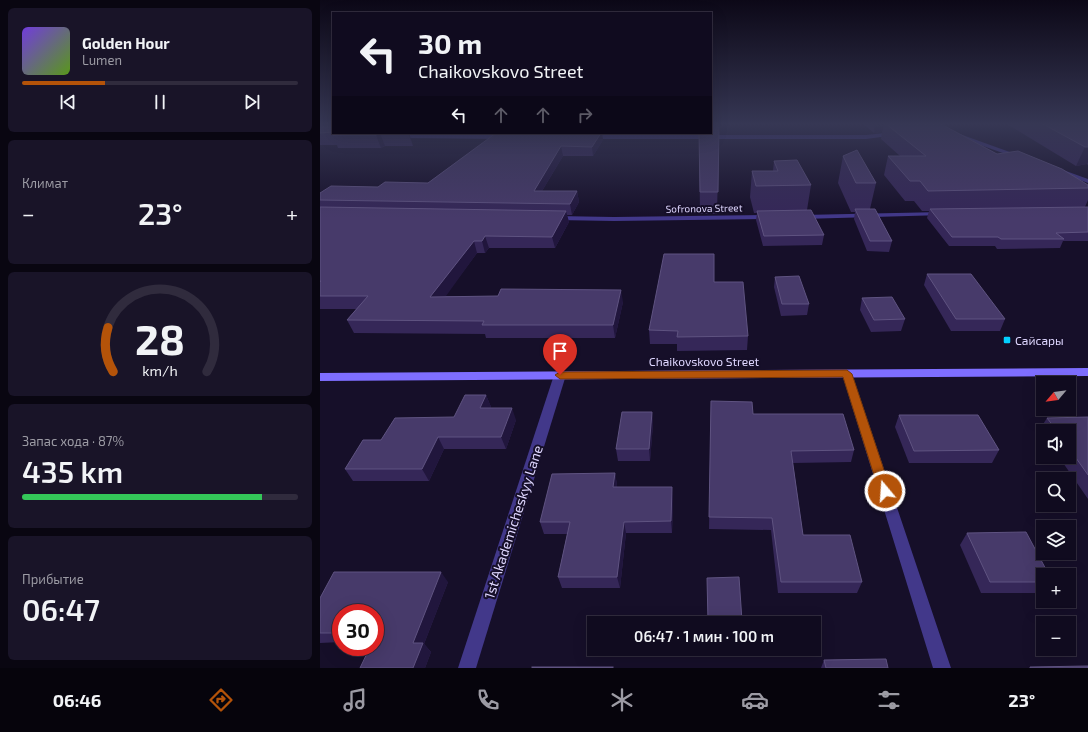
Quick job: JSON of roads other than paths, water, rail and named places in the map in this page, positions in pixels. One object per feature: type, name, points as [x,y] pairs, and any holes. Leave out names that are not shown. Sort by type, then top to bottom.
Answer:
[{"type":"main road","name":"Chaikovskovo Street","points":[[320,377],[1088,372]]},
{"type":"street","points":[[1014,155],[1028,160]]},
{"type":"street","points":[[1058,170],[1088,181]]},
{"type":"street","points":[[796,217],[954,214]]},
{"type":"street","name":"Sofronova Street","points":[[550,218],[614,220],[780,217]]},
{"type":"street","points":[[847,374],[942,668]]},
{"type":"street","name":"1st Akademicheskyy Lane","points":[[467,668],[560,375]]},
{"type":"place","name":"Сайсары","points":[[1007,340]]}]
